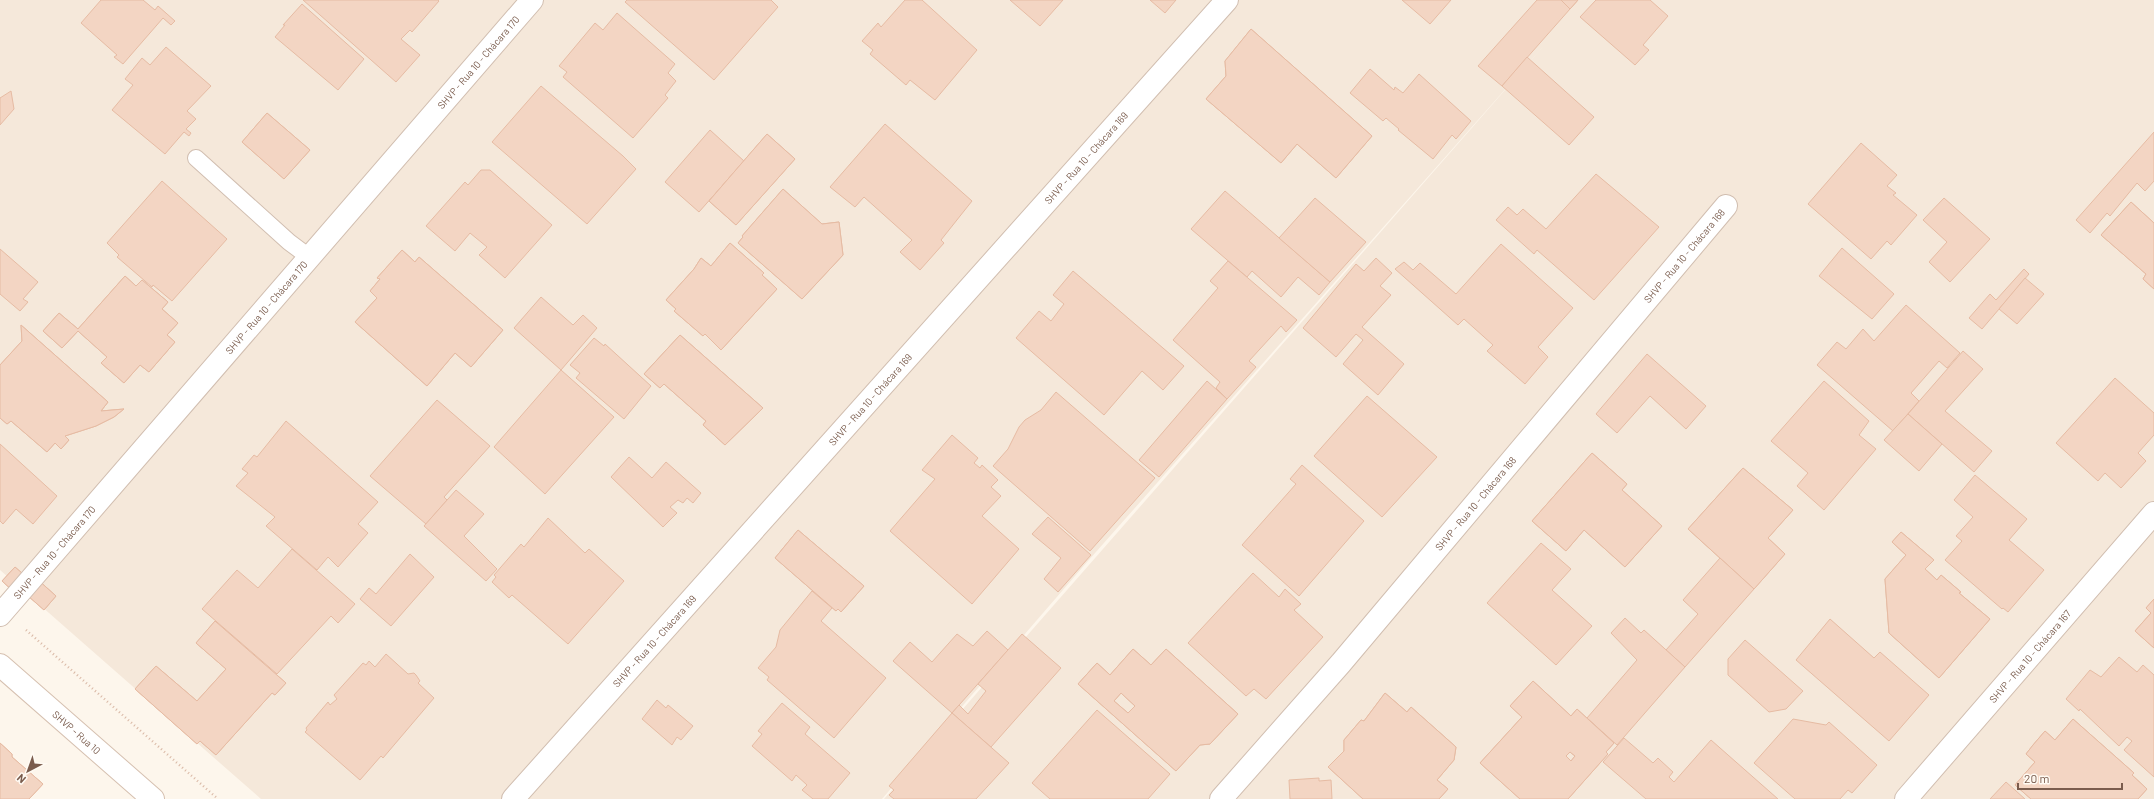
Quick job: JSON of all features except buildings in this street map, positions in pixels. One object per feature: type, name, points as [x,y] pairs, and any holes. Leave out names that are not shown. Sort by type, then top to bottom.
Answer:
[{"type":"street","name":"SHVP - Rua 10 - Chácara 170","points":[[2,613],[532,0]]},
{"type":"street","name":"SHVP - Rua 10 - Chácara 169","points":[[513,799],[1226,0]]},
{"type":"street","name":"SHVP - Rua 10 - Chácara 168","points":[[1221,799],[1341,663],[1726,206]]},
{"type":"street","name":"SHVP - Rua 10 - Chácara 167","points":[[1906,799],[2154,513]]},
{"type":"street","name":"SHVP - Rua 10","points":[[0,665],[153,799]]},
{"type":"lane","points":[[196,158],[289,242],[309,257]]},
{"type":"path","points":[[2,613],[218,799]]},
{"type":"shaded area","points":[[0,0],[2154,0],[2154,799],[884,799],[1548,41],[1088,561],[882,799],[261,799],[0,570]]}]
